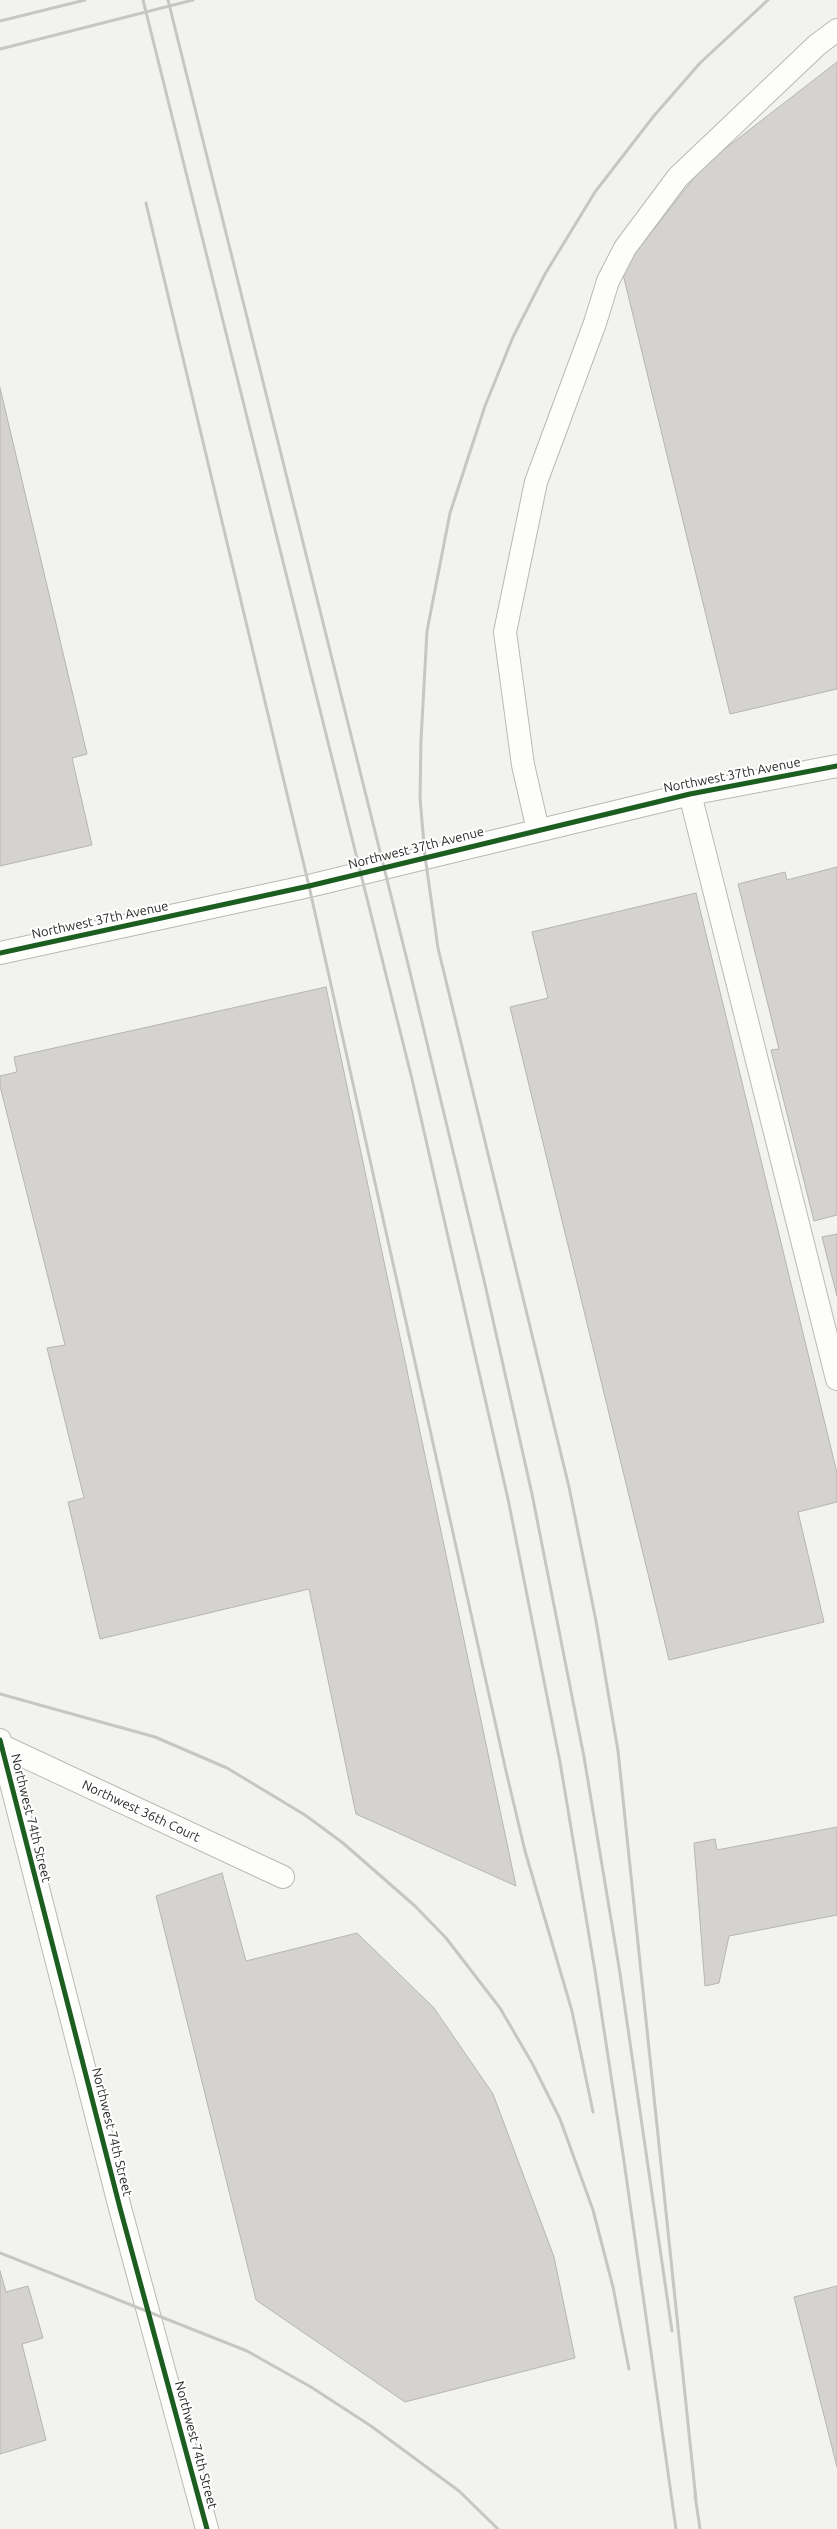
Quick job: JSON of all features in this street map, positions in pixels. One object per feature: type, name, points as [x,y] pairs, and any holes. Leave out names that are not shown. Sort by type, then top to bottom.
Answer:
[{"type":"street","points":[[538,830],[523,765],[505,632],[536,482],[592,331],[608,281],[626,248],[678,177],[817,46],[837,30]]},
{"type":"street","name":"Northwest 37th Avenue","points":[[0,953],[309,886],[690,794],[837,766]]},
{"type":"street","points":[[690,794],[837,1379]]},
{"type":"street","name":"Northwest 36th Court","points":[[0,1743],[283,1877]]},
{"type":"street","name":"Northwest 74th Street","points":[[0,1743],[120,2208],[207,2529]]},
{"type":"building","points":[[837,62],[837,689],[730,714],[622,270],[704,165]]},
{"type":"building","points":[[0,388],[87,754],[72,758],[92,845],[0,866]]},
{"type":"building","points":[[837,867],[837,1215],[814,1221],[771,1050],[779,1049],[738,884],[785,872],[787,880]]},
{"type":"building","points":[[696,893],[837,1473],[837,1502],[798,1512],[824,1622],[669,1660],[510,1007],[548,998],[532,932]]},
{"type":"building","points":[[326,987],[516,1886],[356,1814],[309,1589],[100,1639],[68,1502],[84,1498],[47,1348],[65,1345],[0,1086],[0,1076],[17,1072],[14,1057]]},
{"type":"building","points":[[837,1234],[837,1296],[822,1237]]},
{"type":"building","points":[[837,1827],[837,1915],[729,1936],[719,1983],[705,1986],[694,1843],[715,1839],[717,1850]]},
{"type":"building","points":[[222,1873],[246,1961],[357,1933],[434,2008],[493,2094],[554,2257],[575,2358],[405,2402],[256,2300],[156,1896]]},
{"type":"building","points":[[0,2271],[6,2292],[28,2286],[43,2338],[22,2344],[46,2440],[0,2454]]},
{"type":"building","points":[[837,2286],[837,2467],[794,2297]]},
{"type":"railway","points":[[0,21],[85,0]]},
{"type":"railway","points":[[143,0],[412,1079],[508,1499],[560,1762],[595,1971],[624,2161],[676,2529]]},
{"type":"railway","points":[[168,0],[409,968],[484,1280],[532,1494],[584,1757],[619,1967],[672,2331]]},
{"type":"railway","points":[[0,49],[193,0]]},
{"type":"railway","points":[[696,2500],[618,1751],[596,1621],[569,1487],[438,948],[425,856],[420,798],[421,740],[427,631],[450,513],[485,406],[513,337],[545,274],[595,192],[653,117],[700,63],[768,0]]},
{"type":"railway","points":[[146,203],[309,886],[506,1771],[525,1851],[572,2011],[593,2112]]},
{"type":"railway","points":[[0,1694],[155,1737],[227,1768],[305,1815],[343,1843],[415,1906],[446,1938],[500,2008],[532,2063],[560,2119],[593,2210],[613,2287],[629,2369]]},
{"type":"railway","points":[[0,2253],[247,2351],[311,2387],[371,2426],[459,2491],[498,2529]]},
{"type":"railway","points":[[695,2495],[700,2529]]},
{"type":"cycle path","points":[[0,953],[309,886],[690,794],[837,766]]},
{"type":"cycle path","points":[[0,1740],[120,2208],[207,2529]]}]
